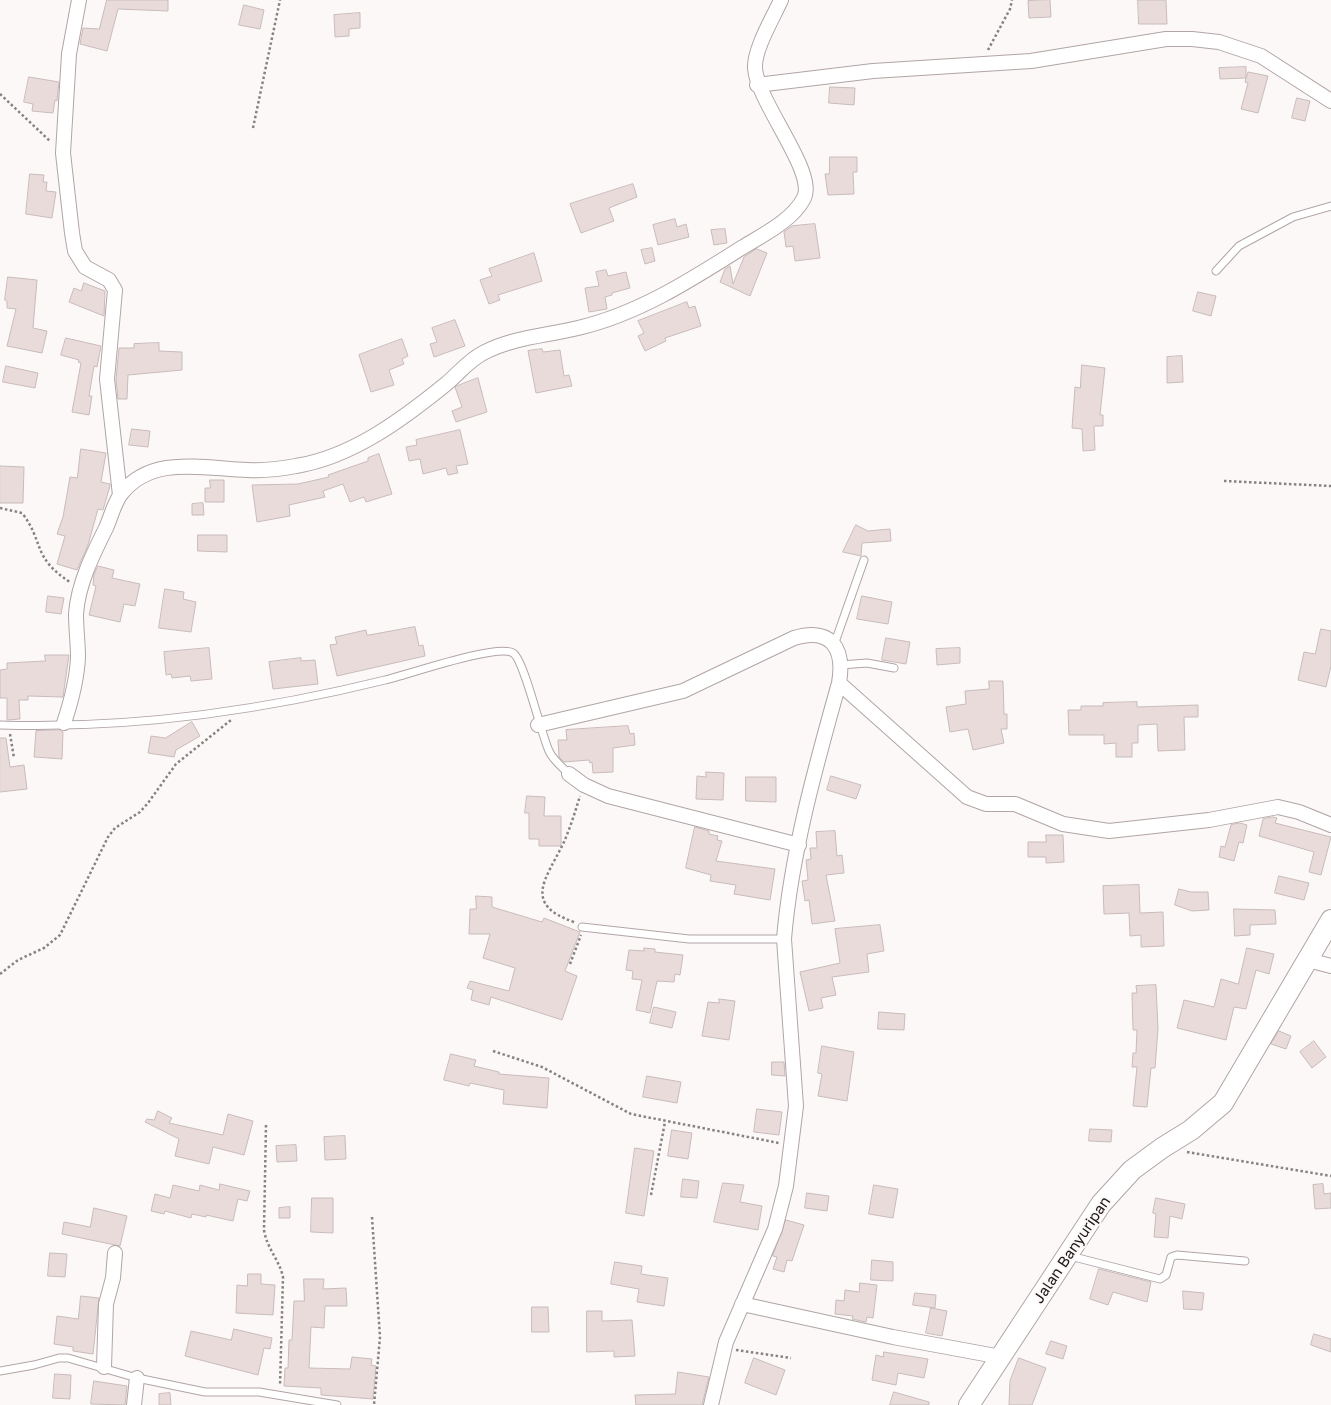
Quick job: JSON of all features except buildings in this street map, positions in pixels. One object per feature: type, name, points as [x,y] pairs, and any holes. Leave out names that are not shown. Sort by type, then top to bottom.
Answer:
[{"type":"street","points":[[79,0],[69,54],[63,153],[72,233],[76,251],[85,267],[109,280],[115,290],[107,379],[120,495]]},
{"type":"street","points":[[64,723],[78,658],[76,612],[85,575],[120,495],[136,479],[175,466],[269,470],[300,466],[328,458],[386,428],[448,382],[466,363],[484,352],[518,340],[578,328],[622,314],[696,276],[792,213],[804,198],[806,189],[790,141],[772,115],[757,85],[755,65],[764,37],[781,0]]},
{"type":"street","points":[[757,85],[873,71],[1031,61],[1166,39],[1210,41],[1241,48],[1261,56],[1331,101]]},
{"type":"street","points":[[538,725],[683,691],[794,638],[809,633],[820,635],[834,646],[841,665],[839,683],[799,845],[784,939],[795,1097],[786,1186],[775,1229],[724,1348],[711,1405]]},
{"type":"street","points":[[839,683],[856,696],[967,797],[986,804],[1015,804],[1063,824],[1109,831],[1209,820],[1278,807],[1300,812],[1331,826]]},
{"type":"street","points":[[569,774],[584,785],[608,796],[799,845]]},
{"type":"street","name":"Jalan Banyuripan","points":[[969,1405],[1101,1204],[1132,1170],[1191,1130],[1223,1103],[1331,920]]},
{"type":"street","points":[[1308,960],[1331,966]]},
{"type":"street","points":[[104,1367],[106,1304],[113,1278],[115,1253]]},
{"type":"street","points":[[742,1304],[893,1337],[1001,1357]]},
{"type":"street","points":[[134,1405],[137,1378]]},
{"type":"lane","points":[[1216,271],[1239,246],[1293,217],[1331,206]]},
{"type":"lane","points":[[834,646],[864,560]]},
{"type":"lane","points":[[0,725],[148,720],[239,709],[321,694],[386,680],[479,655],[509,651],[514,653],[521,663],[538,725],[550,754],[569,774]]},
{"type":"lane","points":[[841,665],[867,663],[894,668]]},
{"type":"lane","points":[[582,927],[689,938],[784,939]]},
{"type":"lane","points":[[1066,1255],[1160,1279],[1166,1275],[1171,1257],[1177,1255],[1245,1261]]},
{"type":"lane","points":[[0,1371],[59,1358],[80,1360],[137,1378],[205,1392],[245,1391],[337,1405]]},
{"type":"path","points":[[253,128],[280,0]]},
{"type":"path","points":[[980,65],[1010,9],[1012,0]]},
{"type":"path","points":[[0,94],[63,153]]},
{"type":"path","points":[[1224,481],[1331,486]]},
{"type":"path","points":[[0,508],[22,513],[45,561],[53,571],[82,589]]},
{"type":"path","points":[[0,974],[18,960],[44,948],[60,935],[108,837],[115,828],[140,812],[176,764],[190,751],[224,728],[239,709]]},
{"type":"path","points":[[8,725],[14,758]]},
{"type":"path","points":[[570,964],[582,927],[549,909],[544,904],[541,893],[547,873],[564,842],[584,785]]},
{"type":"path","points":[[493,1051],[542,1067],[631,1114],[791,1145]]},
{"type":"path","points":[[651,1195],[665,1122]]},
{"type":"path","points":[[266,1125],[264,1230],[266,1244],[277,1261],[283,1277],[280,1395]]},
{"type":"path","points":[[1162,1148],[1331,1176]]},
{"type":"path","points":[[372,1217],[380,1337],[374,1405]]},
{"type":"path","points":[[724,1348],[791,1358]]}]
